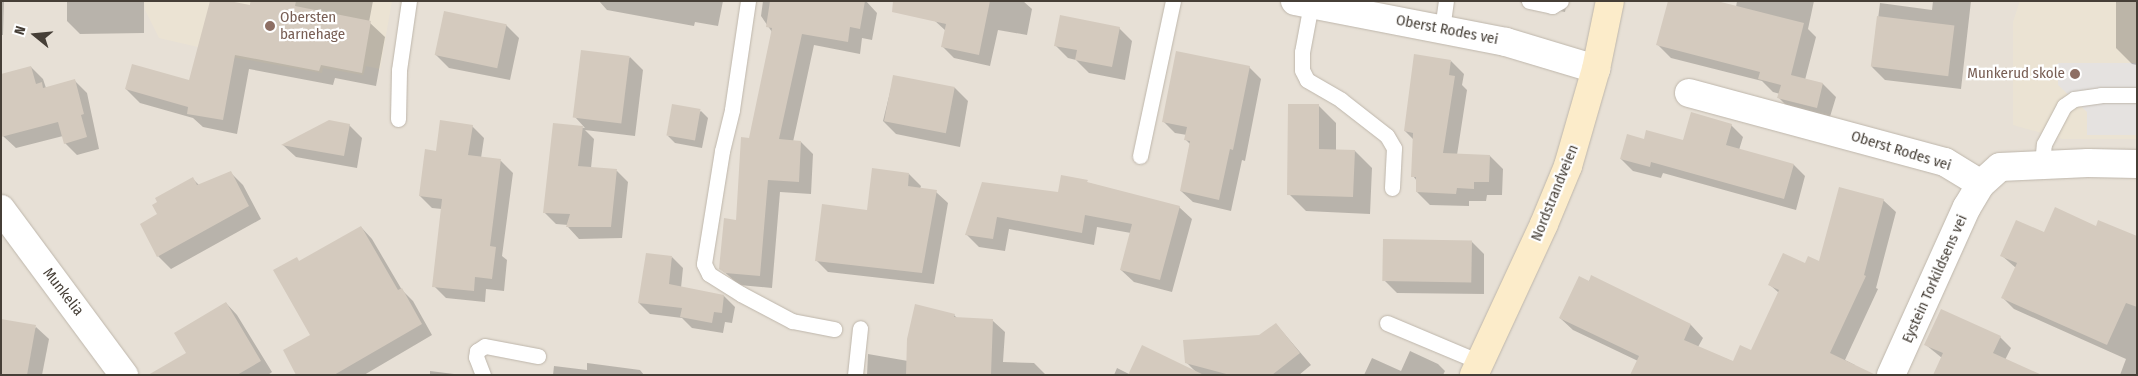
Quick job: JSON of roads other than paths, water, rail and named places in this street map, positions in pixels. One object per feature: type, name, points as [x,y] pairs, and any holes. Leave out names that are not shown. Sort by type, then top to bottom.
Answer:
[{"type":"main road","name":"Nordstrandveien","points":[[1477,368],[1555,197],[1573,150],[1596,69],[1610,1]]},
{"type":"street","name":"Oberst Rodes vei","points":[[1319,4],[1506,42],[1596,69]]},
{"type":"street","name":"Oberst Rodes vei","points":[[1689,93],[1945,162],[1981,184]]},
{"type":"street","points":[[1981,184],[2000,167],[2137,164]]},
{"type":"street","name":"Eystein Torkildsens vei","points":[[1891,375],[1968,206],[1981,184]]},
{"type":"street","name":"Munkelia","points":[[1,209],[124,375]]},
{"type":"lane","points":[[398,119],[398,70],[409,1]]},
{"type":"lane","points":[[748,1],[732,110],[722,151],[704,264],[709,274],[792,321],[834,329]]},
{"type":"lane","points":[[1140,156],[1173,1]]},
{"type":"lane","points":[[1442,29],[1446,1]]},
{"type":"lane","points":[[1528,1],[1552,6],[1561,1]]},
{"type":"lane","points":[[1319,4],[1302,52],[1304,75],[1307,80],[1341,100],[1387,136],[1394,148],[1392,188]]},
{"type":"lane","points":[[2042,165],[2044,144],[2064,106],[2074,99],[2101,95],[2137,96]]},
{"type":"lane","points":[[1387,323],[1477,368]]},
{"type":"lane","points":[[855,375],[860,328]]},
{"type":"lane","points":[[483,375],[476,356],[477,350],[485,346],[538,356]]},
{"type":"place","name":"Obersten barnehage","points":[[270,26]]},
{"type":"place","name":"Munkerud skole","points":[[2075,74]]}]
